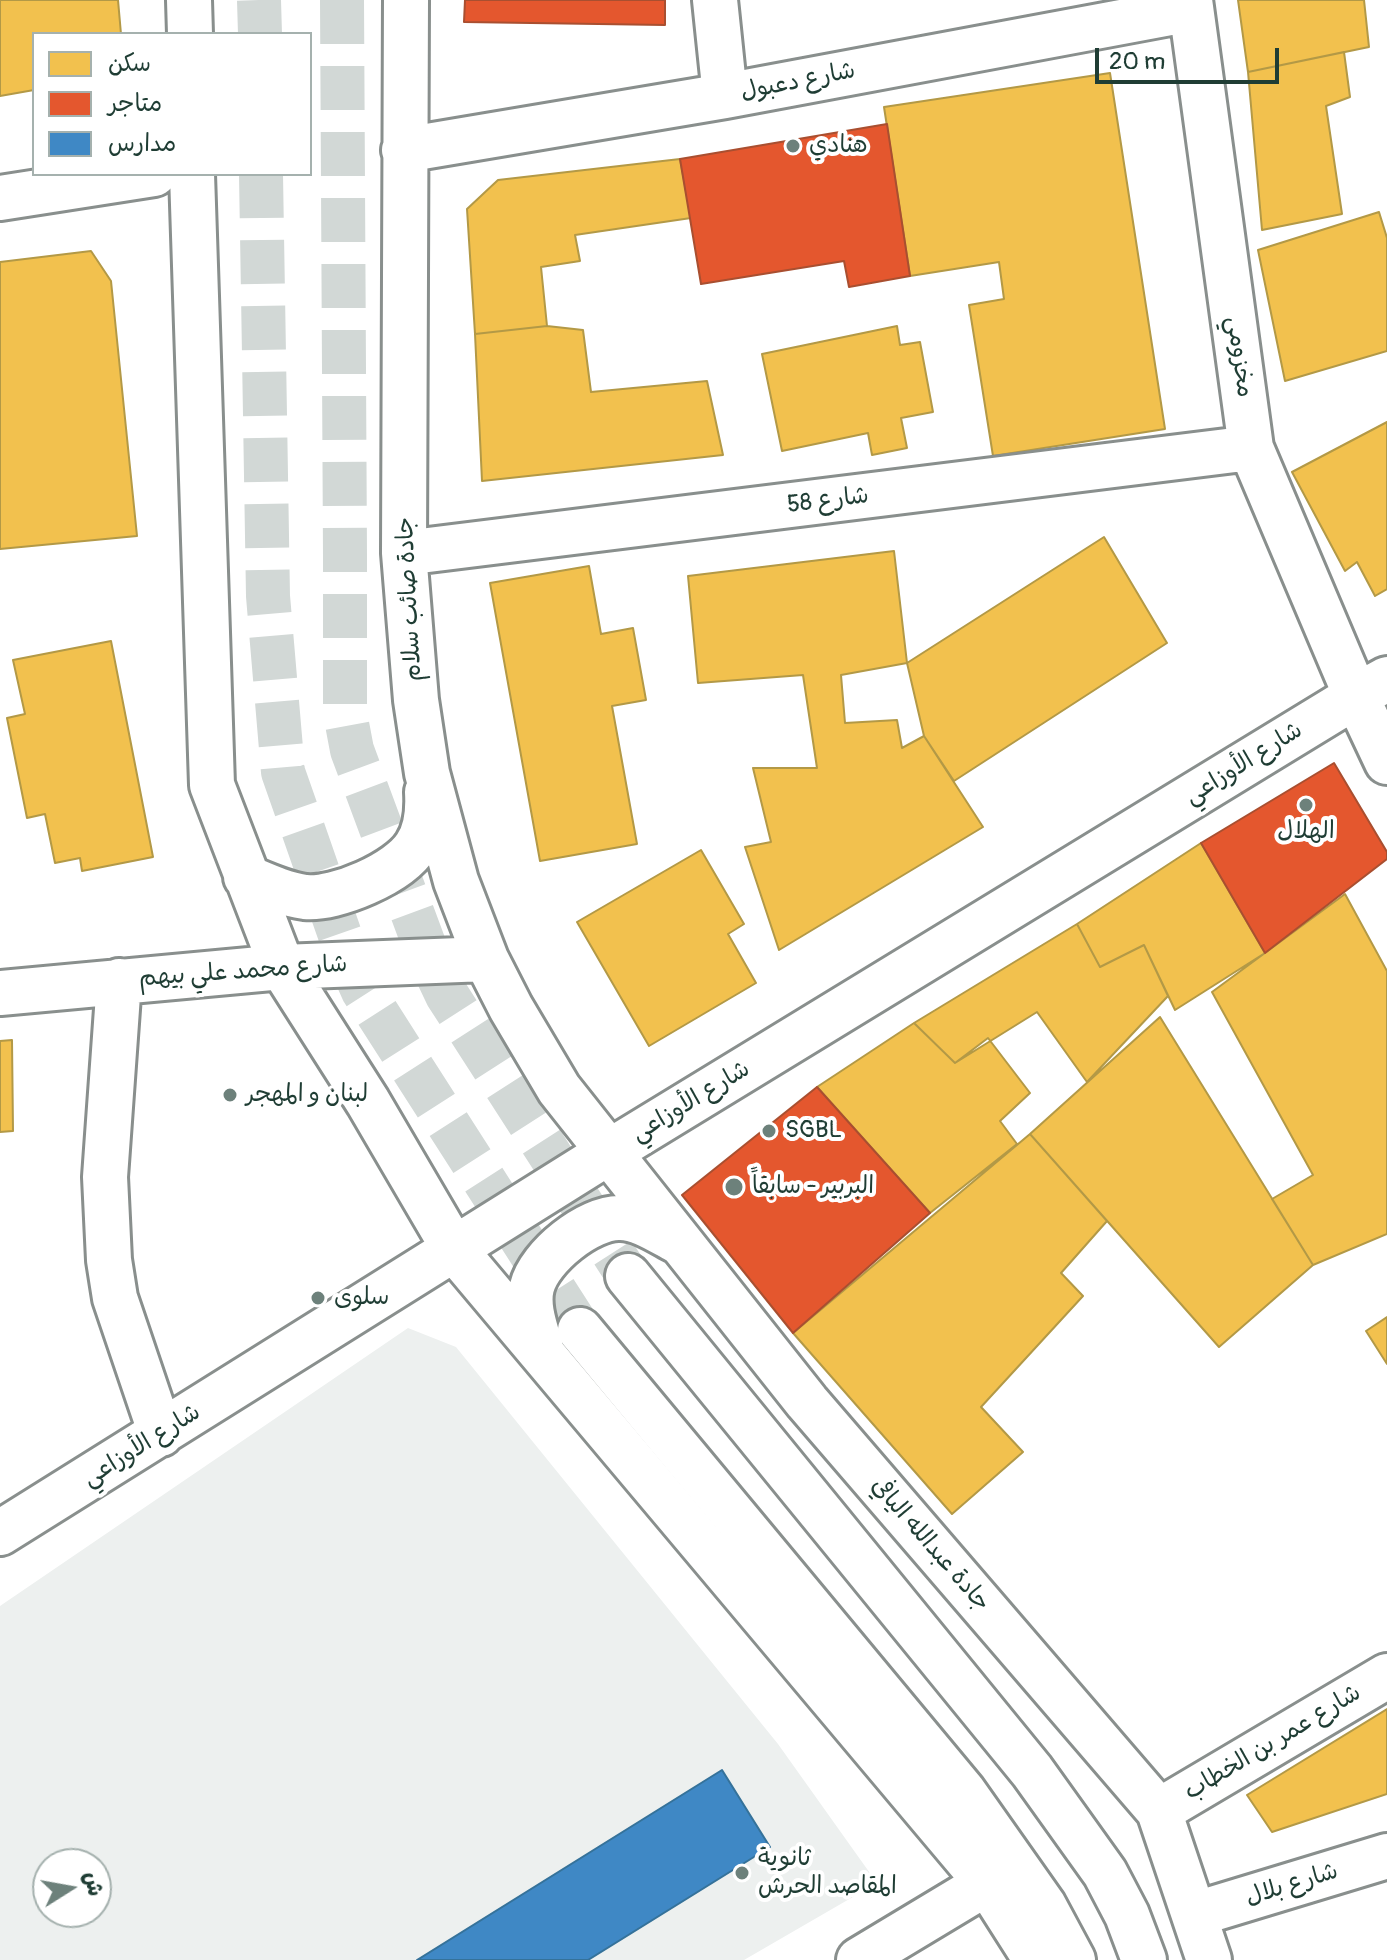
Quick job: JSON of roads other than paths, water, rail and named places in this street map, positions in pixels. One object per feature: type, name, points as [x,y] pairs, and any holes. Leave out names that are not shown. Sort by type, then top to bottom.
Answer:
[{"type":"main road","points":[[189,0],[190,32]]},
{"type":"main road","name":"جادة صائب سلام","points":[[406,0],[404,553],[416,700],[427,773],[456,881],[486,959],[559,1089],[609,1152]]},
{"type":"main road","points":[[715,0],[725,96]]},
{"type":"main road","name":"شارع دعبول","points":[[404,150],[725,96],[1190,4]]},
{"type":"main road","name":"مخزومي","points":[[1190,4],[1251,448],[1371,688],[1387,762]]},
{"type":"main road","points":[[0,198],[141,176]]},
{"type":"main road","points":[[192,176],[212,785],[282,967],[368,1102],[454,1249],[987,1883],[1036,1960]]},
{"type":"main road","name":"شارع 58","points":[[404,553],[1251,448]]},
{"type":"main road","name":"شارع الأوزاعي","points":[[0,1533],[609,1152],[1371,688]]},
{"type":"main road","points":[[246,877],[279,891],[308,897],[338,893],[399,865],[417,845],[428,813],[427,773]]},
{"type":"main road","name":"شارع محمد علي بيهم","points":[[0,993],[282,967],[486,959]]},
{"type":"main road","points":[[119,981],[105,1177],[109,1260],[115,1298],[161,1434]]},
{"type":"main road","name":"جادة عبدالله اليافي","points":[[609,1152],[807,1402],[1159,1811],[1209,1960]]},
{"type":"main road","points":[[541,1351],[530,1304],[532,1286],[543,1264],[581,1230],[605,1219],[623,1218],[649,1225],[680,1242]]},
{"type":"main road","points":[[628,1276],[1032,1771],[1105,1873],[1127,1915],[1144,1960]]},
{"type":"main road","points":[[580,1330],[963,1791],[1044,1906],[1073,1960]]},
{"type":"main road","name":"شارع عمر بن الخطاب","points":[[1159,1811],[1387,1676]]},
{"type":"main road","name":"شارع بلال","points":[[1196,1914],[1387,1856]]},
{"type":"main road","points":[[859,1960],[987,1883]]},
{"type":"tunnel","points":[[259,0],[260,32]]},
{"type":"tunnel","points":[[342,0],[345,713],[352,750],[428,955],[447,995],[628,1276]]},
{"type":"tunnel","points":[[261,176],[268,596],[283,772],[347,955],[363,991],[580,1330]]},
{"type":"place","name":"هنادي","points":[[793,146]]},
{"type":"place","name":"الهلال","points":[[1306,805]]},
{"type":"place","name":"لبنان و المهجر","points":[[230,1095]]},
{"type":"place","name":"SGBL","points":[[769,1131]]},
{"type":"place","name":"البربير - سابقاً","points":[[734,1187]]},
{"type":"place","name":"سلوى","points":[[318,1298]]},
{"type":"place","name":"ثانوية المقاصد الحرش","points":[[742,1873]]}]
